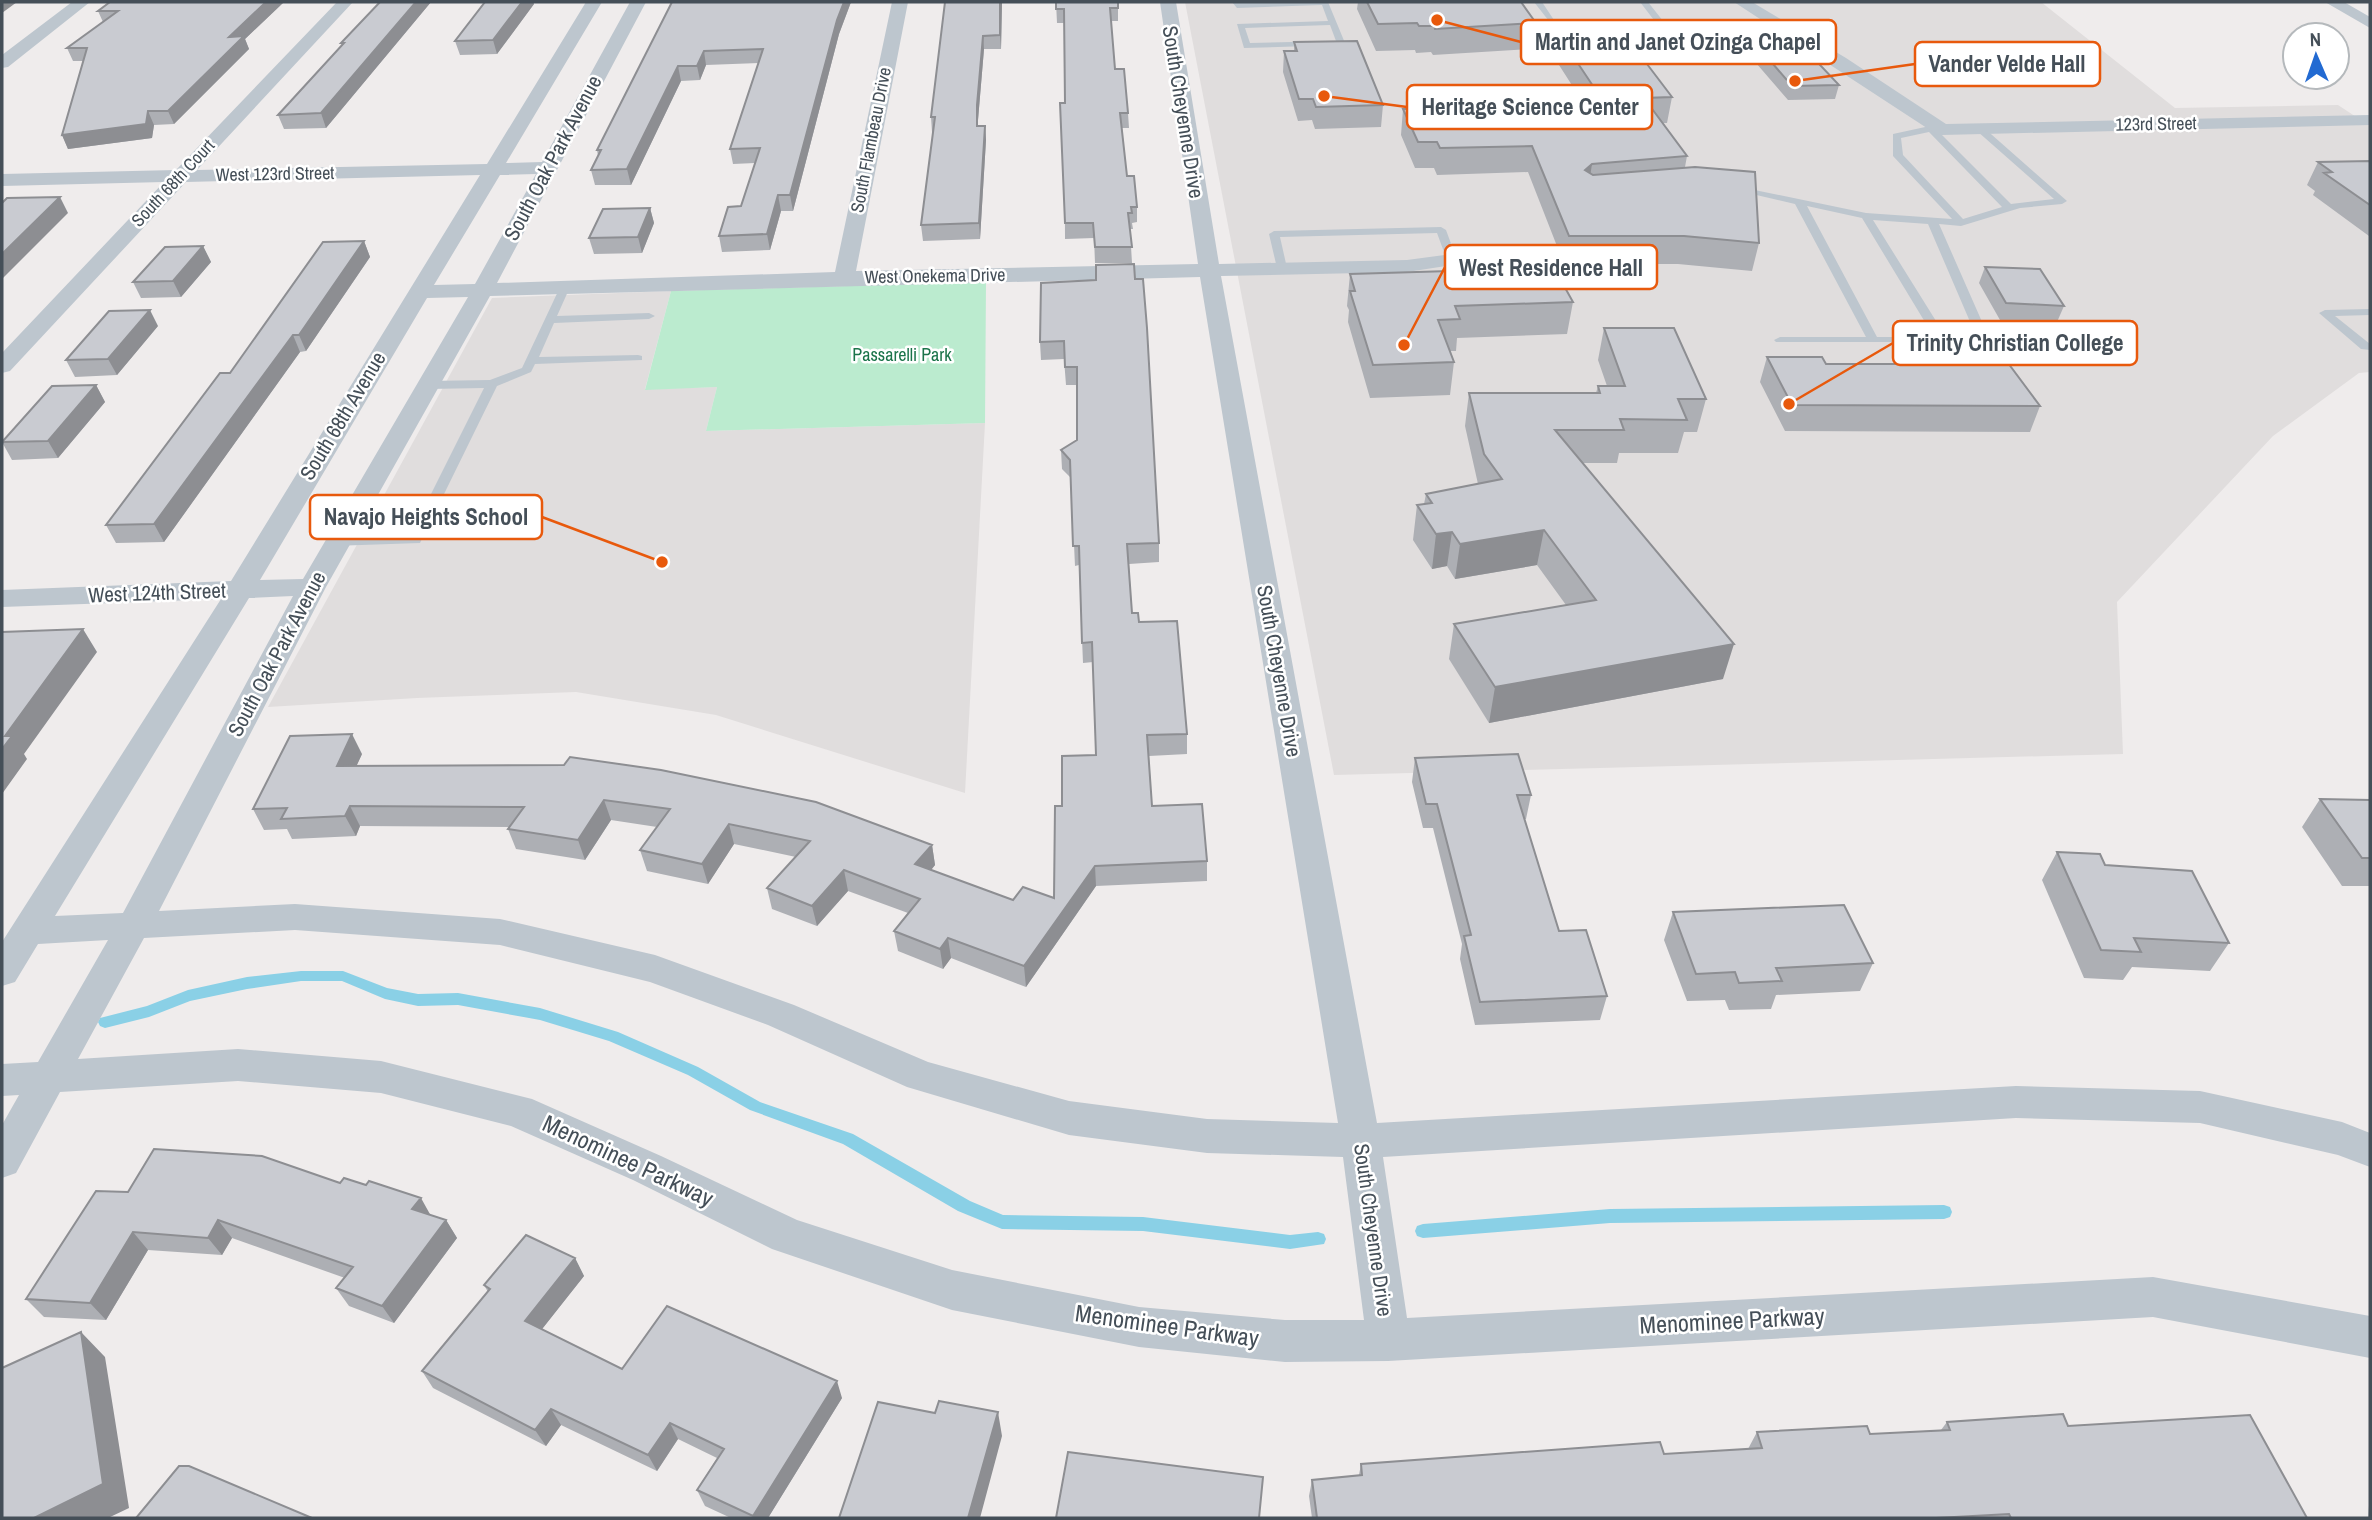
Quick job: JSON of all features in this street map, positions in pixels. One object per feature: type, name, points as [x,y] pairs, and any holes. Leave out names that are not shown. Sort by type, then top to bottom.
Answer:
[{"type":"street","points":[[2,63],[82,2]]},
{"type":"street","name":"South 68th Court","points":[[2,366],[345,2]]},
{"type":"street","name":"South 68th Avenue","points":[[2,972],[240,590],[594,2]]},
{"type":"street","name":"South Oak Park Avenue","points":[[2,1161],[134,925],[312,587],[483,289],[638,2]]},
{"type":"street","name":"South Flambeau Drive","points":[[844,278],[900,2]]},
{"type":"street","name":"South Cheyenne Drive","points":[[1168,2],[1209,270],[1362,1141],[1388,1340]]},
{"type":"street","points":[[1742,2],[1840,62],[1937,129]]},
{"type":"street","points":[[2333,2],[2370,23]]},
{"type":"street","points":[[2362,120],[2370,132]]},
{"type":"street","name":"123rd Street","points":[[1937,129],[2362,120]]},
{"type":"street","name":"West 123rd Street","points":[[2,180],[548,168]]},
{"type":"street","name":"West Onekema Drive","points":[[417,292],[844,278],[1407,266],[1452,260]]},
{"type":"street","name":"West 124th Street","points":[[2,598],[312,587]]},
{"type":"street","points":[[27,931],[295,917],[500,932],[655,970],[781,1016],[920,1076],[1069,1118],[1207,1136],[1362,1141],[2016,1102],[2200,1107],[2342,1139],[2370,1150]]},
{"type":"street","name":"Menominee Parkway","points":[[2,1080],[238,1065],[381,1077],[518,1111],[648,1168],[787,1236],[952,1290],[1139,1327],[1285,1341],[1388,1340],[2153,1297],[2370,1337]]},
{"type":"lane","points":[[1236,2],[1237,6],[1324,2],[1333,23],[1341,43],[1247,46],[1240,26],[1333,23]]},
{"type":"lane","points":[[1538,2],[1556,28],[1663,26],[1644,2]]},
{"type":"lane","points":[[1961,223],[1898,156],[1896,136],[1937,129],[2009,208]]},
{"type":"lane","points":[[1723,185],[1866,216],[1961,223],[2009,208],[2062,201],[1980,129]]},
{"type":"lane","points":[[1800,201],[1873,340]]},
{"type":"lane","points":[[1866,216],[1942,340]]},
{"type":"lane","points":[[1780,340],[1968,340],[1977,324],[1932,221]]},
{"type":"lane","points":[[1282,268],[1274,234],[1441,230],[1452,260]]},
{"type":"lane","points":[[428,384],[492,384],[527,370],[565,287]]},
{"type":"lane","points":[[2370,312],[2325,313],[2365,347],[2370,347]]},
{"type":"lane","points":[[550,320],[649,316]]},
{"type":"lane","points":[[531,361],[638,358]]},
{"type":"lane","points":[[337,543],[415,540],[492,384]]},
{"type":"shaded area","points":[[1185,2],[2041,2],[2175,108],[2338,105],[2370,126],[2370,372],[2359,373],[2273,436],[2117,602],[2123,754],[1334,775]]},
{"type":"shaded area","points":[[671,291],[645,389],[717,387],[706,431],[985,423],[965,793],[716,715],[576,692],[268,707],[492,298]]},
{"type":"green space","name":"Passarelli Park","points":[[986,282],[985,423],[706,431],[717,387],[645,390],[671,291]]},
{"type":"building","points":[[110,2],[266,2],[229,37],[244,36],[168,111],[148,111],[146,124],[62,135],[87,48],[67,48],[118,11],[98,11]]},
{"type":"building","points":[[380,2],[416,2],[321,113],[278,115],[344,43],[341,43]]},
{"type":"building","points":[[485,2],[522,2],[493,40],[455,41]]},
{"type":"building","points":[[672,2],[844,2],[790,195],[778,195],[767,234],[719,236],[728,207],[741,206],[760,148],[730,149],[763,49],[704,51],[697,66],[678,66],[627,169],[591,170],[601,150],[597,150]]},
{"type":"building","points":[[945,2],[1000,2],[1000,35],[983,36],[977,105],[977,126],[985,126],[979,223],[921,225],[935,117],[931,117]]},
{"type":"building","points":[[1056,2],[1118,2],[1118,8],[1110,8],[1115,69],[1124,69],[1128,113],[1120,113],[1127,176],[1134,176],[1137,207],[1131,207],[1132,213],[1128,213],[1132,247],[1095,247],[1093,223],[1065,223],[1060,103],[1065,103],[1064,9],[1056,9]]},
{"type":"building","points":[[1367,2],[1521,2],[1536,23],[1435,29],[1434,26],[1419,26],[1417,23],[1378,24]]},
{"type":"building","points":[[1628,39],[1672,97],[1644,98],[1687,156],[1592,164],[1585,170],[1593,175],[1695,167],[1755,172],[1759,243],[1684,236],[1569,236],[1532,146],[1440,148],[1437,142],[1418,142],[1403,109],[1605,104],[1563,41]]},
{"type":"building","points":[[1357,41],[1383,105],[1316,107],[1313,99],[1299,99],[1284,51],[1297,51],[1294,42]]},
{"type":"building","points":[[1760,49],[1805,49],[1839,85],[1792,86]]},
{"type":"building","points":[[2370,161],[2370,205],[2324,173],[2332,172],[2318,162]]},
{"type":"building","points":[[60,197],[2,254],[2,203],[7,198]]},
{"type":"building","points":[[650,208],[638,237],[589,238],[603,209]]},
{"type":"building","points":[[364,241],[299,335],[293,335],[154,524],[106,525],[220,373],[230,373],[323,242]]},
{"type":"building","points":[[203,246],[173,281],[133,282],[165,247]]},
{"type":"building","points":[[1134,264],[1135,279],[1143,279],[1159,543],[1127,544],[1132,613],[1138,613],[1139,622],[1177,621],[1187,734],[1147,735],[1152,806],[1202,804],[1207,861],[1095,866],[1024,966],[948,938],[940,949],[894,931],[920,899],[844,870],[812,906],[767,888],[810,841],[729,824],[702,864],[640,850],[670,809],[604,800],[578,840],[508,829],[524,807],[350,806],[345,816],[281,819],[287,808],[253,809],[290,736],[352,734],[337,766],[564,765],[570,757],[661,770],[816,802],[932,845],[915,864],[1013,900],[1023,887],[1054,898],[1055,806],[1062,806],[1062,756],[1096,755],[1092,642],[1082,643],[1079,546],[1073,546],[1070,460],[1061,450],[1077,440],[1077,367],[1065,367],[1064,341],[1040,342],[1041,283],[1096,280],[1096,265]]},
{"type":"building","points":[[1985,267],[2040,269],[2064,306],[2006,303]]},
{"type":"building","points":[[1554,268],[1573,302],[1455,306],[1460,319],[1438,320],[1454,362],[1373,365],[1350,291],[1355,291],[1350,274]]},
{"type":"building","points":[[150,310],[108,359],[66,360],[109,311]]},
{"type":"building","points":[[1604,328],[1674,328],[1706,399],[1678,399],[1687,420],[1620,419],[1624,430],[1555,430],[1734,644],[1495,687],[1454,624],[1596,600],[1544,530],[1460,544],[1452,532],[1436,534],[1417,505],[1432,503],[1426,494],[1502,479],[1484,454],[1469,393],[1600,393],[1598,386],[1625,386]]},
{"type":"building","points":[[1767,357],[1822,357],[1826,364],[1955,364],[1951,358],[2005,359],[2040,406],[1792,405]]},
{"type":"building","points":[[96,385],[48,441],[2,442],[52,386]]},
{"type":"building","points":[[83,629],[5,736],[12,736],[2,749],[2,632]]},
{"type":"building","points":[[1518,754],[1531,795],[1517,795],[1559,931],[1586,930],[1607,996],[1480,1002],[1464,936],[1471,935],[1437,804],[1426,804],[1415,758]]},
{"type":"building","points":[[2320,799],[2370,800],[2370,858],[2362,858]]},
{"type":"building","points":[[2057,852],[2100,854],[2105,865],[2192,871],[2229,943],[2134,938],[2141,952],[2101,950]]},
{"type":"building","points":[[1844,905],[1873,963],[1776,968],[1782,981],[1739,983],[1735,972],[1696,974],[1673,912]]},
{"type":"building","points":[[154,1149],[262,1156],[340,1183],[344,1178],[366,1185],[369,1181],[421,1198],[412,1209],[446,1220],[382,1306],[336,1288],[353,1267],[218,1220],[208,1238],[133,1232],[90,1303],[26,1299],[96,1191],[128,1192]]},
{"type":"building","points":[[526,1235],[575,1258],[525,1321],[622,1369],[667,1306],[837,1381],[753,1516],[697,1490],[724,1449],[670,1423],[648,1455],[551,1409],[535,1430],[422,1371],[490,1289],[484,1285]]},
{"type":"building","points":[[81,1332],[103,1484],[34,1518],[2,1518],[2,1368]]},
{"type":"building","points":[[939,1401],[998,1412],[968,1518],[839,1518],[878,1402],[935,1413]]},
{"type":"building","points":[[2063,1414],[2068,1426],[2250,1415],[2307,1518],[2011,1518],[2009,1514],[1936,1518],[1317,1518],[1312,1480],[1362,1475],[1361,1464],[1660,1442],[1664,1454],[1762,1448],[1757,1432],[1867,1426],[1870,1434],[1950,1430],[1947,1422]]},
{"type":"building","points":[[1068,1452],[1263,1477],[1259,1518],[1056,1518]]},
{"type":"building","points":[[179,1466],[189,1466],[312,1518],[136,1518]]},
{"type":"waterway","points":[[105,1022],[149,1011],[188,996],[247,983],[301,976],[343,976],[385,993],[418,1000],[458,999],[540,1014],[613,1036],[693,1071],[755,1106],[848,1139],[964,1206],[1002,1222],[1143,1224],[1290,1242],[1318,1239]]},
{"type":"waterway","points":[[1423,1231],[1610,1216],[1944,1212]]},
{"type":"place","name":"Martin and Janet Ozinga Chapel","points":[[1437,20]]},
{"type":"place","name":"Vander Velde Hall","points":[[1795,81]]},
{"type":"place","name":"Heritage Science Center","points":[[1324,96]]},
{"type":"place","name":"West Residence Hall","points":[[1404,345]]},
{"type":"place","name":"Trinity Christian College","points":[[1789,404]]},
{"type":"place","name":"Navajo Heights School","points":[[662,562]]}]
